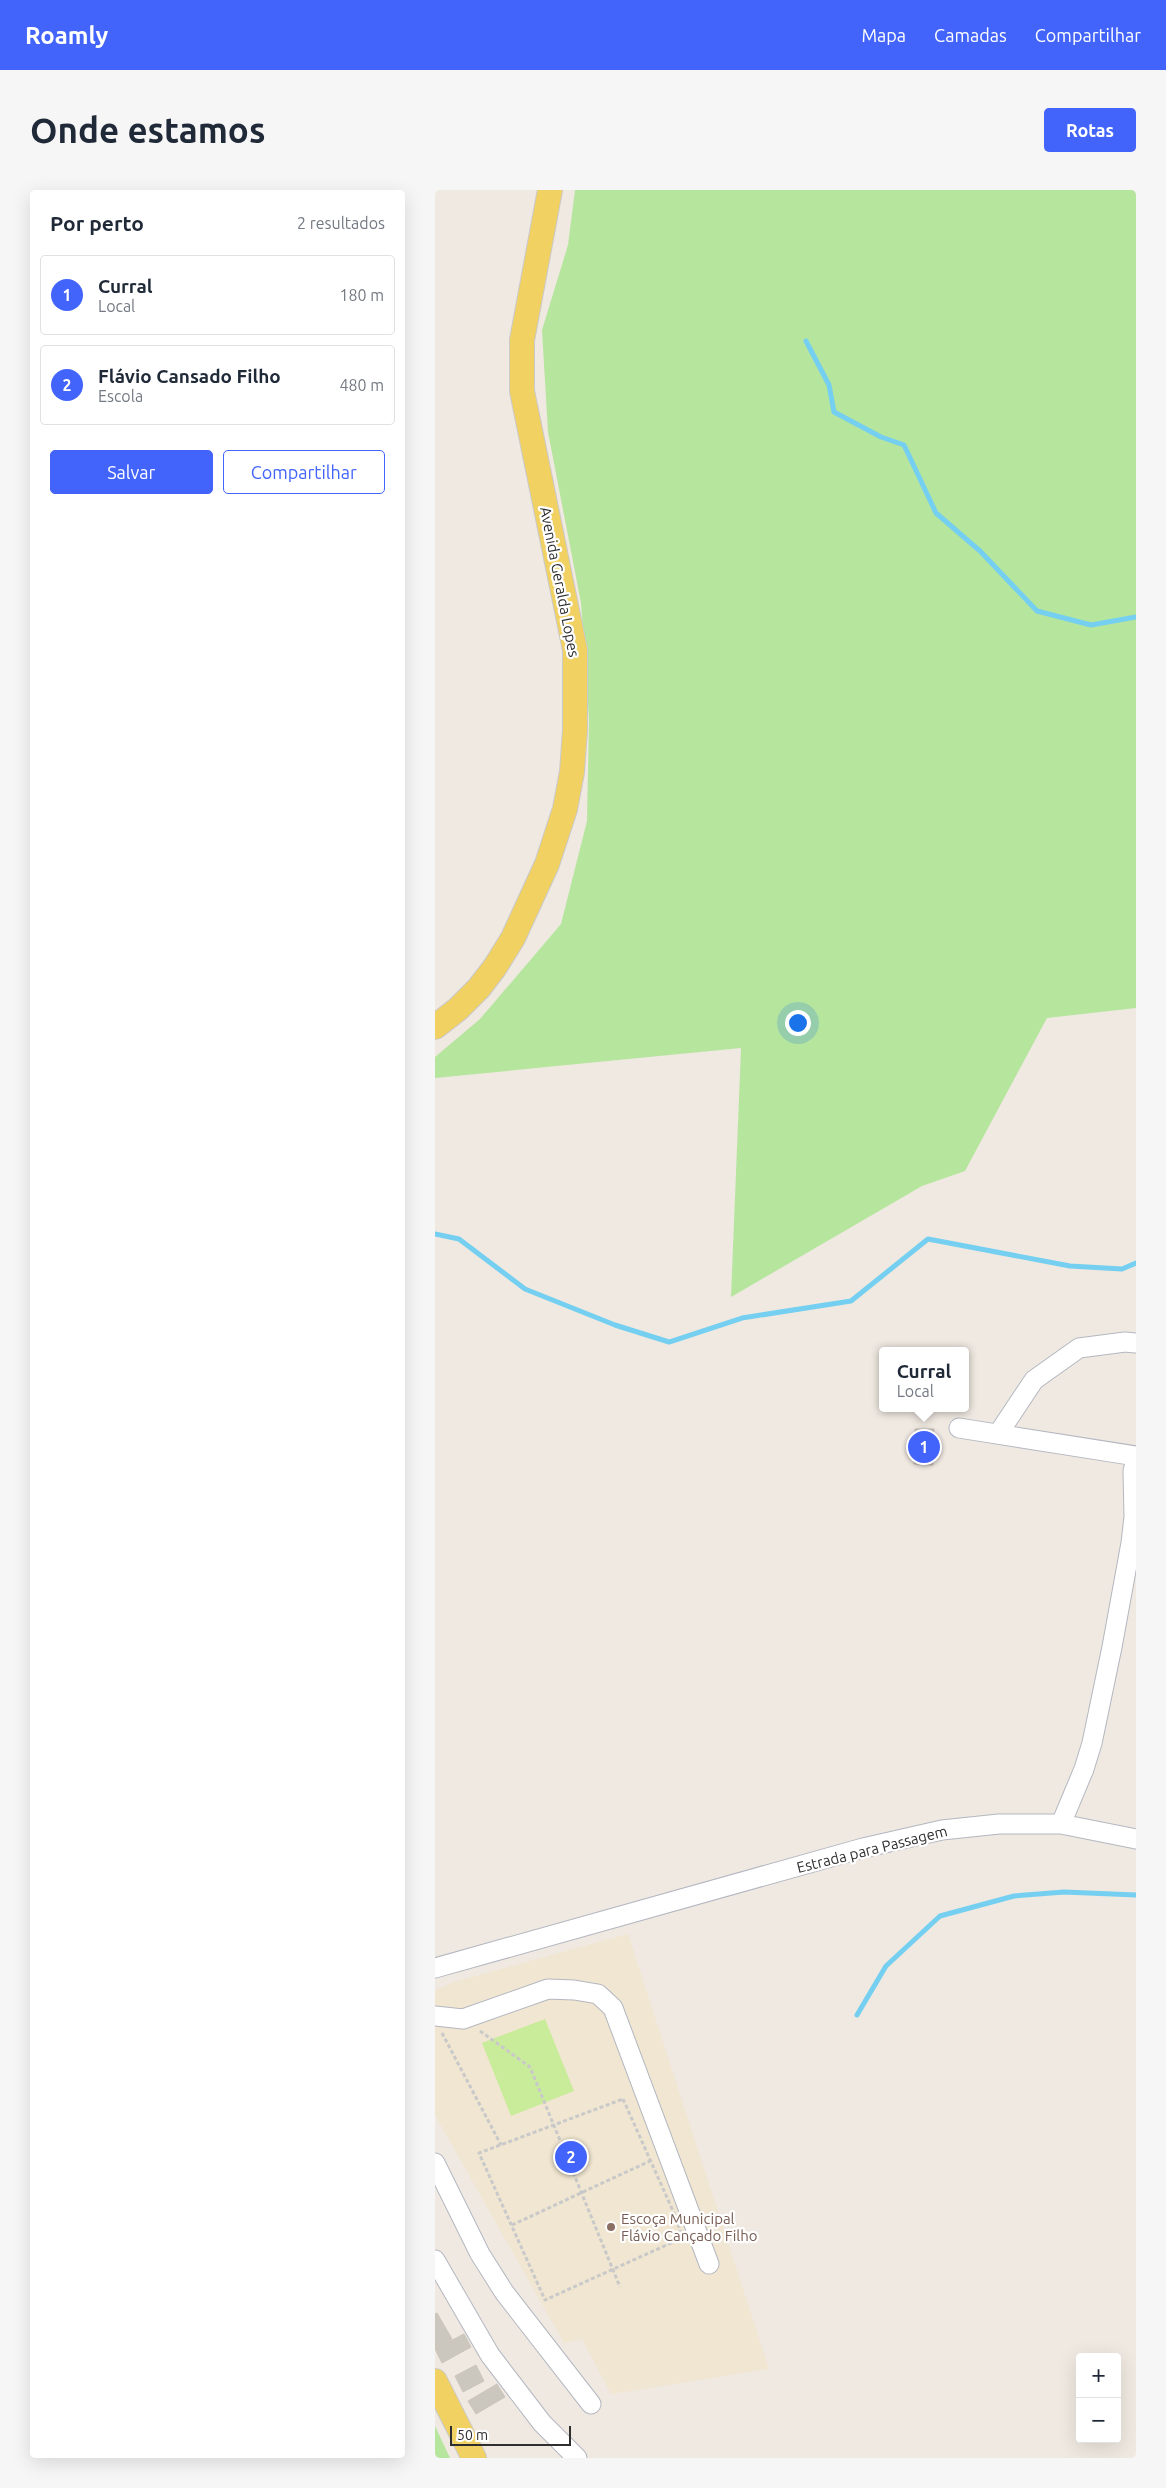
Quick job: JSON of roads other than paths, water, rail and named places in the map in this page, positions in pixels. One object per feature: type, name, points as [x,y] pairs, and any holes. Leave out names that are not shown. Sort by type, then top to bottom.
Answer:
[{"type":"main road","name":"Avenida Geralda Lopes","points":[[435,1027],[458,1010],[479,988],[513,938],[547,864],[565,809],[572,772],[575,730],[575,650],[521,391],[522,340],[550,190]]},
{"type":"main road","points":[[435,2382],[474,2458]]},
{"type":"street","points":[[998,1434],[1034,1380],[1079,1348],[1125,1342],[1136,1343]]},
{"type":"street","points":[[959,1428],[1136,1457],[1133,1471],[1134,1517],[1131,1543],[1114,1638],[1092,1743],[1084,1769],[1061,1824]]},
{"type":"street","name":"Estrada para Passagem","points":[[435,1968],[468,1957],[863,1848],[942,1830],[999,1824],[1061,1824],[1136,1839]]},
{"type":"street","points":[[435,1954],[468,1957]]},
{"type":"street","points":[[437,2022],[463,2019],[548,1989],[574,1990],[598,1994],[613,2008],[659,2157],[709,2264]]},
{"type":"street","points":[[435,2163],[480,2254],[504,2292],[591,2404]]},
{"type":"street","points":[[435,2260],[495,2361],[543,2424],[577,2458]]},
{"type":"waterway","points":[[806,341],[829,385],[834,412],[881,437],[904,445],[936,513],[980,551],[1037,611],[1091,625],[1136,617]]},
{"type":"waterway","points":[[435,1234],[459,1239],[525,1289],[615,1325],[669,1342],[742,1318],[851,1301],[928,1239],[1070,1266],[1122,1269],[1136,1263]]},
{"type":"waterway","points":[[857,2015],[886,1966],[940,1916],[1014,1896],[1064,1892],[1136,1895]]},
{"type":"place","name":"Curral","points":[[924,1447]]},
{"type":"place","name":"Flávio Cansado Filho","points":[[571,2157]]},
{"type":"place","name":"Escoça Municipal Flávio Cançado Filho","points":[[611,2227]]}]
